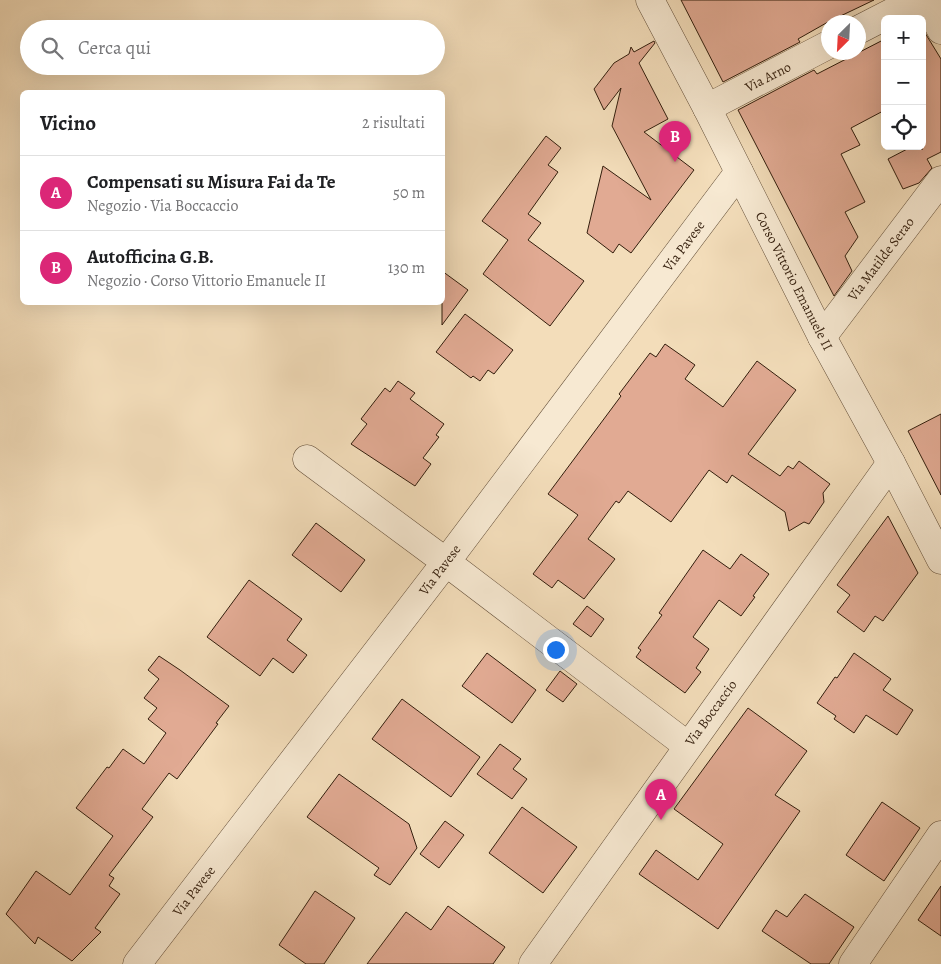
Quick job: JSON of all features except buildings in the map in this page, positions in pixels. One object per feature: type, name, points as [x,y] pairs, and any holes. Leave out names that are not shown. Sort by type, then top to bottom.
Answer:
[{"type":"street","name":"Corso Vittorio Emanuele II","points":[[650,0],[707,108],[822,337],[891,463],[941,560]]},
{"type":"street","points":[[866,26],[916,0]]},
{"type":"street","points":[[925,0],[941,30]]},
{"type":"street","name":"Via Arno","points":[[707,108],[821,49]]},
{"type":"street","name":"Via Pavese","points":[[138,964],[446,562],[739,172]]},
{"type":"street","name":"Via Matilde Serao","points":[[822,337],[941,180]]},
{"type":"street","points":[[306,459],[446,562],[688,746]]},
{"type":"street","name":"Via Boccaccio","points":[[533,964],[891,463]]},
{"type":"street","points":[[853,964],[941,835]]},
{"type":"place","name":"Autofficina G.B.","points":[[675,162]]},
{"type":"place","name":"Compensati su Misura Fai da Te","points":[[661,820]]}]
